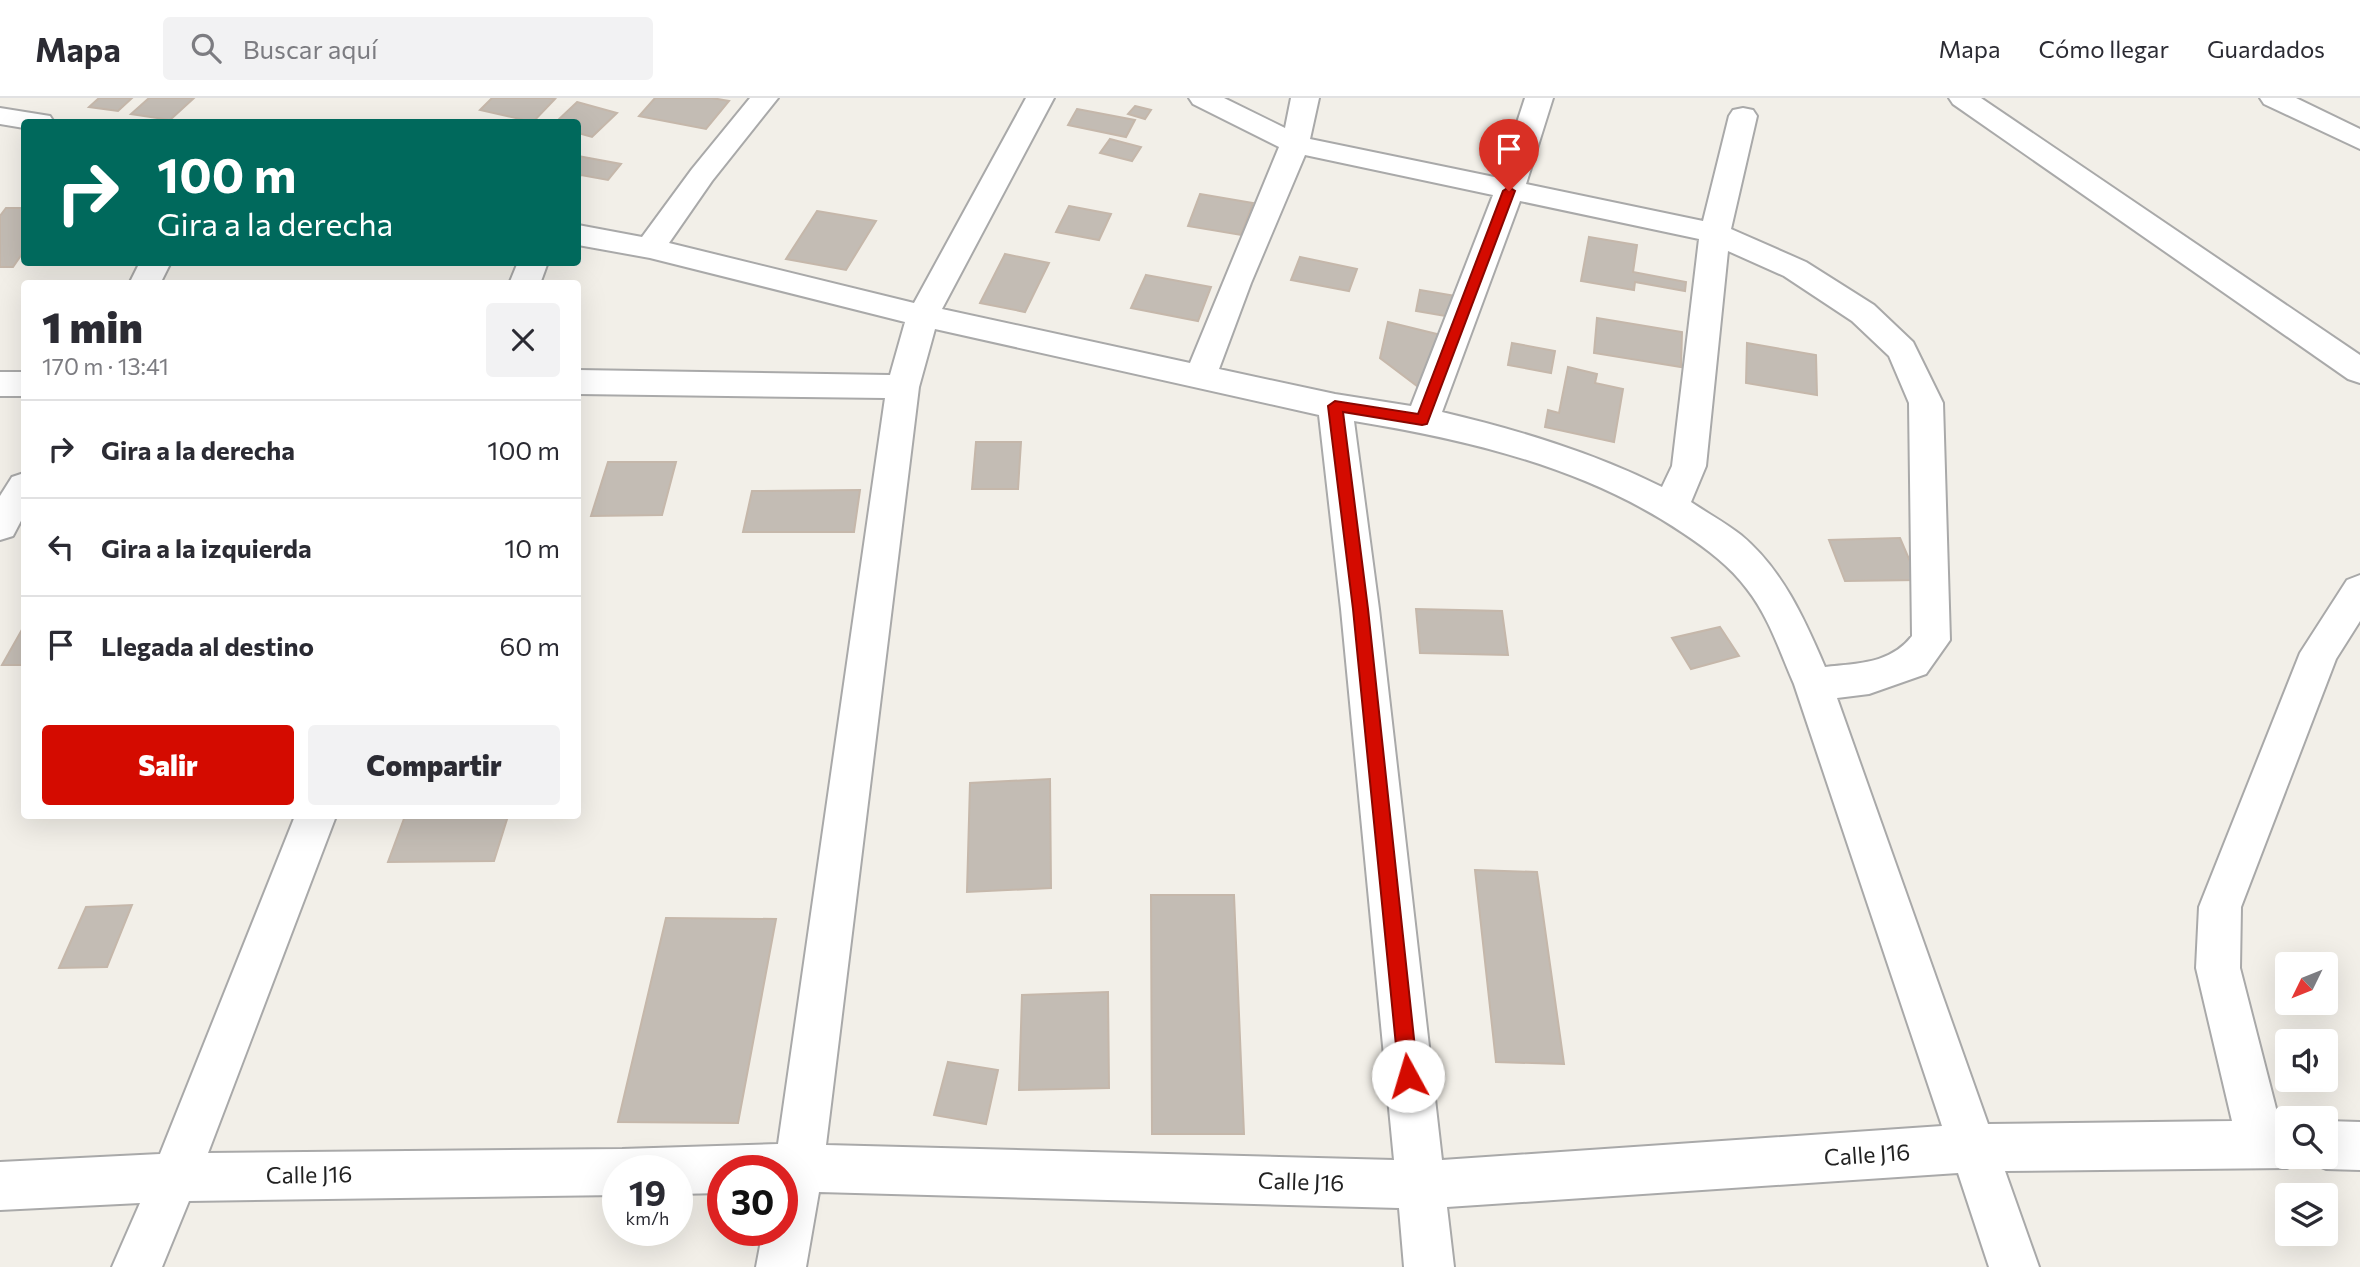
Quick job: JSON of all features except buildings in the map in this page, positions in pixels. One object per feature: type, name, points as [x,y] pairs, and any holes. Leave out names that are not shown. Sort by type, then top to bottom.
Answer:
[{"type":"street","points":[[650,248],[702,175],[764,98]]},
{"type":"street","points":[[781,1267],[799,1168],[903,387],[923,316],[1041,98]]},
{"type":"street","points":[[1203,98],[1295,144],[1715,233],[1795,269],[1863,313],[1902,350],[1926,403],[1931,640],[1913,663],[1869,678],[1813,684]]},
{"type":"street","points":[[1200,375],[1295,144],[1305,98]]},
{"type":"street","points":[[1422,420],[1509,191],[1539,98]]},
{"type":"street","points":[[1964,98],[2360,371]]},
{"type":"street","points":[[2274,98],[2360,140]]},
{"type":"street","points":[[0,116],[21,119]]},
{"type":"street","points":[[1671,508],[1689,466],[1715,233],[1743,116]]},
{"type":"street","points":[[581,236],[650,248],[923,316],[1335,406],[1422,420],[1518,443],[1610,476],[1671,508],[1728,545],[1760,578],[1785,618],[1813,684],[2014,1267]]},
{"type":"street","points":[[581,382],[903,387]]},
{"type":"street","points":[[0,384],[21,384]]},
{"type":"street","points":[[1335,406],[1360,609],[1429,1267]]},
{"type":"street","points":[[0,526],[21,491]]},
{"type":"street","points":[[2274,1143],[2218,968],[2220,907],[2319,653],[2360,590]]},
{"type":"street","points":[[137,1267],[175,1177],[314,819]]},
{"type":"street","name":"Calle J16","points":[[693,1170],[799,1168],[1420,1185],[1974,1148],[2274,1143]]},
{"type":"street","points":[[2338,1145],[2360,1146]]},
{"type":"street","name":"Calle J16","points":[[0,1186],[175,1177],[602,1171]]},
{"type":"route","points":[[1408,1076],[1360,609],[1335,406],[1422,420],[1509,191]]}]
